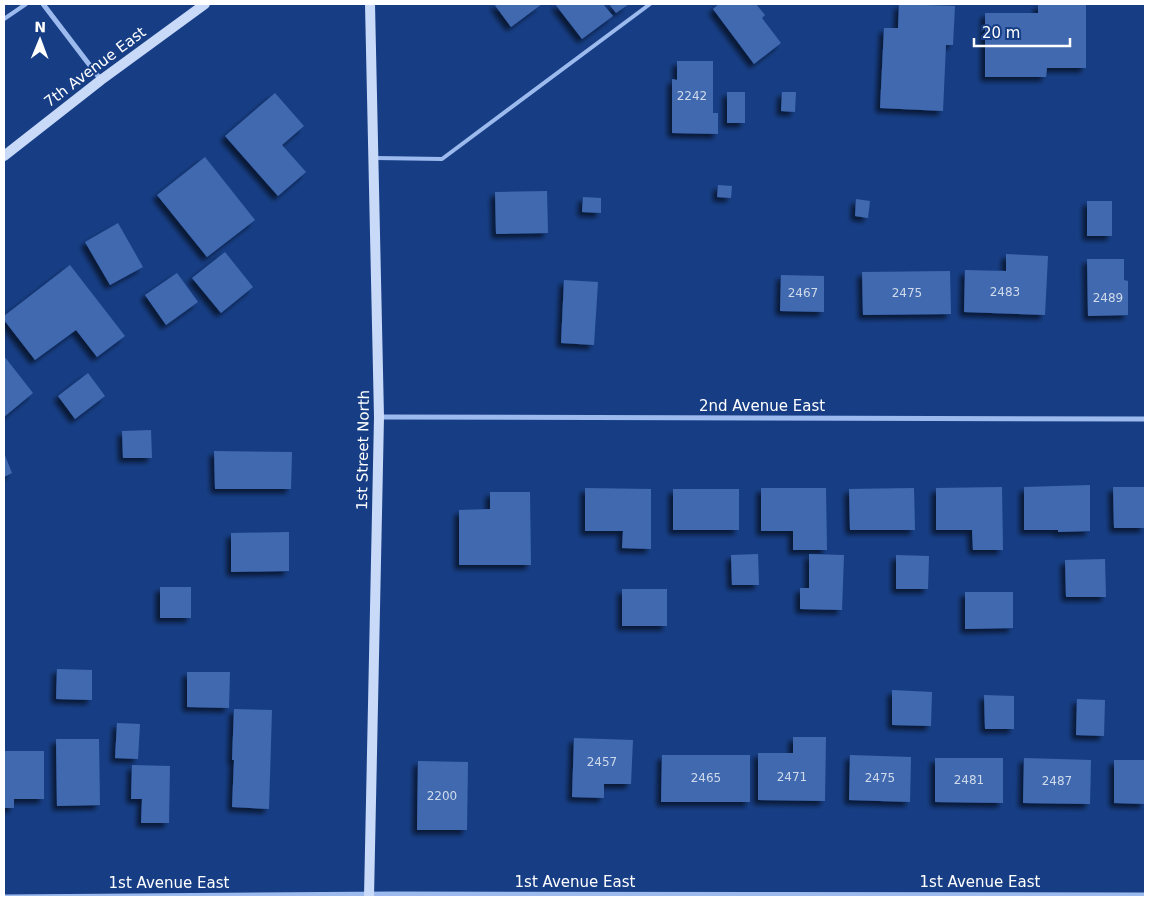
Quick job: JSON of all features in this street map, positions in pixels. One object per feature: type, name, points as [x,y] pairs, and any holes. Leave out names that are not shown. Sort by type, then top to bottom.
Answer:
[{"type":"street","points":[[44,4],[102,80]]},
{"type":"street","name":"7th Avenue East","points":[[4,156],[102,80],[205,4]]},
{"type":"street","name":"1st Street North","points":[[369,896],[379,417],[370,4]]},
{"type":"street","name":"2nd Avenue East","points":[[379,417],[1145,419]]},
{"type":"street","name":"1st Avenue East","points":[[4,897],[1145,895]]},
{"type":"lane","points":[[4,19],[26,4]]},
{"type":"lane","points":[[373,158],[442,159],[650,4]]},
{"type":"building","points":[[494,4],[542,4],[511,27]]},
{"type":"building","points":[[555,4],[603,4],[613,16],[582,39]]},
{"type":"building","points":[[609,4],[629,4],[616,13]]},
{"type":"building","points":[[719,4],[756,4],[765,15],[762,18],[781,43],[754,64],[713,9]]},
{"type":"building","points":[[899,4],[955,6],[953,45],[946,45],[943,111],[880,108],[884,28],[898,28]]},
{"type":"building","points":[[1038,4],[1086,4],[1086,68],[1047,68],[1046,77],[985,77],[985,13],[1038,13]]},
{"type":"building","points":[[677,61],[713,61],[713,113],[718,113],[718,134],[672,133],[672,79],[677,80]]},
{"type":"building","points":[[727,92],[745,92],[745,123],[727,123]]},
{"type":"building","points":[[782,92],[796,92],[795,112],[781,111]]},
{"type":"building","points":[[275,93],[304,126],[282,145],[306,172],[278,196],[225,136]]},
{"type":"building","points":[[205,157],[255,220],[207,257],[157,195]]},
{"type":"building","points":[[718,185],[732,186],[731,198],[717,197]]},
{"type":"building","points":[[547,191],[548,233],[496,234],[495,192]]},
{"type":"building","points":[[583,197],[601,198],[601,213],[582,212]]},
{"type":"building","points":[[856,199],[870,201],[868,218],[855,216]]},
{"type":"building","points":[[1087,201],[1112,201],[1112,236],[1087,236]]},
{"type":"building","points":[[118,223],[143,267],[110,285],[85,242]]},
{"type":"building","points":[[225,252],[253,287],[221,313],[192,278]]},
{"type":"building","points":[[1006,254],[1048,256],[1045,315],[964,312],[965,270],[1006,271]]},
{"type":"building","points":[[1087,259],[1124,259],[1124,280],[1128,281],[1128,315],[1088,316]]},
{"type":"building","points":[[70,265],[125,336],[97,357],[76,330],[35,360],[4,320],[4,316]]},
{"type":"building","points":[[950,271],[951,314],[863,315],[862,272]]},
{"type":"building","points":[[177,273],[198,302],[166,325],[145,295]]},
{"type":"building","points":[[781,275],[824,276],[824,312],[780,311]]},
{"type":"building","points":[[564,280],[598,282],[594,345],[561,343]]},
{"type":"building","points":[[4,356],[33,393],[4,417]]},
{"type":"building","points":[[88,373],[105,396],[75,419],[58,396]]},
{"type":"building","points":[[151,430],[152,458],[123,458],[122,431]]},
{"type":"building","points":[[214,451],[292,452],[291,489],[215,489]]},
{"type":"building","points":[[4,453],[12,473],[4,477]]},
{"type":"building","points":[[1090,485],[1090,531],[1024,530],[1024,487]]},
{"type":"building","points":[[1002,487],[1003,550],[973,550],[972,530],[936,530],[936,488]]},
{"type":"building","points":[[1113,487],[1145,487],[1145,528],[1114,528]]},
{"type":"building","points":[[585,488],[651,489],[651,549],[622,548],[623,531],[585,531]]},
{"type":"building","points":[[761,488],[826,488],[827,550],[793,550],[793,531],[761,531]]},
{"type":"building","points":[[914,488],[915,530],[850,530],[849,489]]},
{"type":"building","points":[[673,489],[739,489],[739,530],[673,530]]},
{"type":"building","points":[[490,492],[530,492],[531,565],[459,565],[459,510],[490,509]]},
{"type":"building","points":[[289,532],[289,571],[231,572],[231,533]]},
{"type":"building","points":[[758,554],[759,585],[732,585],[731,555]]},
{"type":"building","points":[[809,554],[844,555],[842,610],[800,609],[800,588],[809,588]]},
{"type":"building","points":[[896,555],[929,556],[928,589],[896,589]]},
{"type":"building","points":[[1105,559],[1106,597],[1066,597],[1065,560]]},
{"type":"building","points":[[160,587],[191,587],[191,618],[160,618]]},
{"type":"building","points":[[622,589],[667,589],[667,626],[622,626]]},
{"type":"building","points":[[965,592],[1013,592],[1013,628],[965,629]]},
{"type":"building","points":[[57,669],[92,670],[92,700],[56,699]]},
{"type":"building","points":[[187,672],[230,672],[229,708],[187,707]]},
{"type":"building","points":[[892,690],[932,692],[931,726],[892,725]]},
{"type":"building","points":[[984,695],[1014,696],[1014,729],[985,729]]},
{"type":"building","points":[[1077,699],[1105,700],[1104,736],[1076,735]]},
{"type":"building","points":[[234,709],[272,710],[269,809],[232,807]]},
{"type":"building","points":[[117,723],[140,724],[138,759],[115,758]]},
{"type":"building","points":[[793,737],[826,737],[825,801],[758,800],[758,753],[793,753]]},
{"type":"building","points":[[574,738],[633,740],[631,784],[604,784],[604,798],[572,797]]},
{"type":"building","points":[[56,739],[99,739],[100,805],[57,806]]},
{"type":"building","points":[[4,751],[44,751],[44,799],[14,799],[14,808],[4,808]]},
{"type":"building","points":[[662,755],[750,755],[750,802],[661,802]]},
{"type":"building","points":[[850,755],[911,757],[910,802],[849,800]]},
{"type":"building","points":[[935,758],[1003,758],[1003,803],[935,802]]},
{"type":"building","points":[[1024,758],[1091,760],[1090,804],[1023,803]]},
{"type":"building","points":[[1114,760],[1145,760],[1145,804],[1114,803]]},
{"type":"building","points":[[418,761],[468,762],[467,830],[417,830]]},
{"type":"building","points":[[132,765],[170,766],[169,823],[141,823],[142,799],[131,799]]}]
